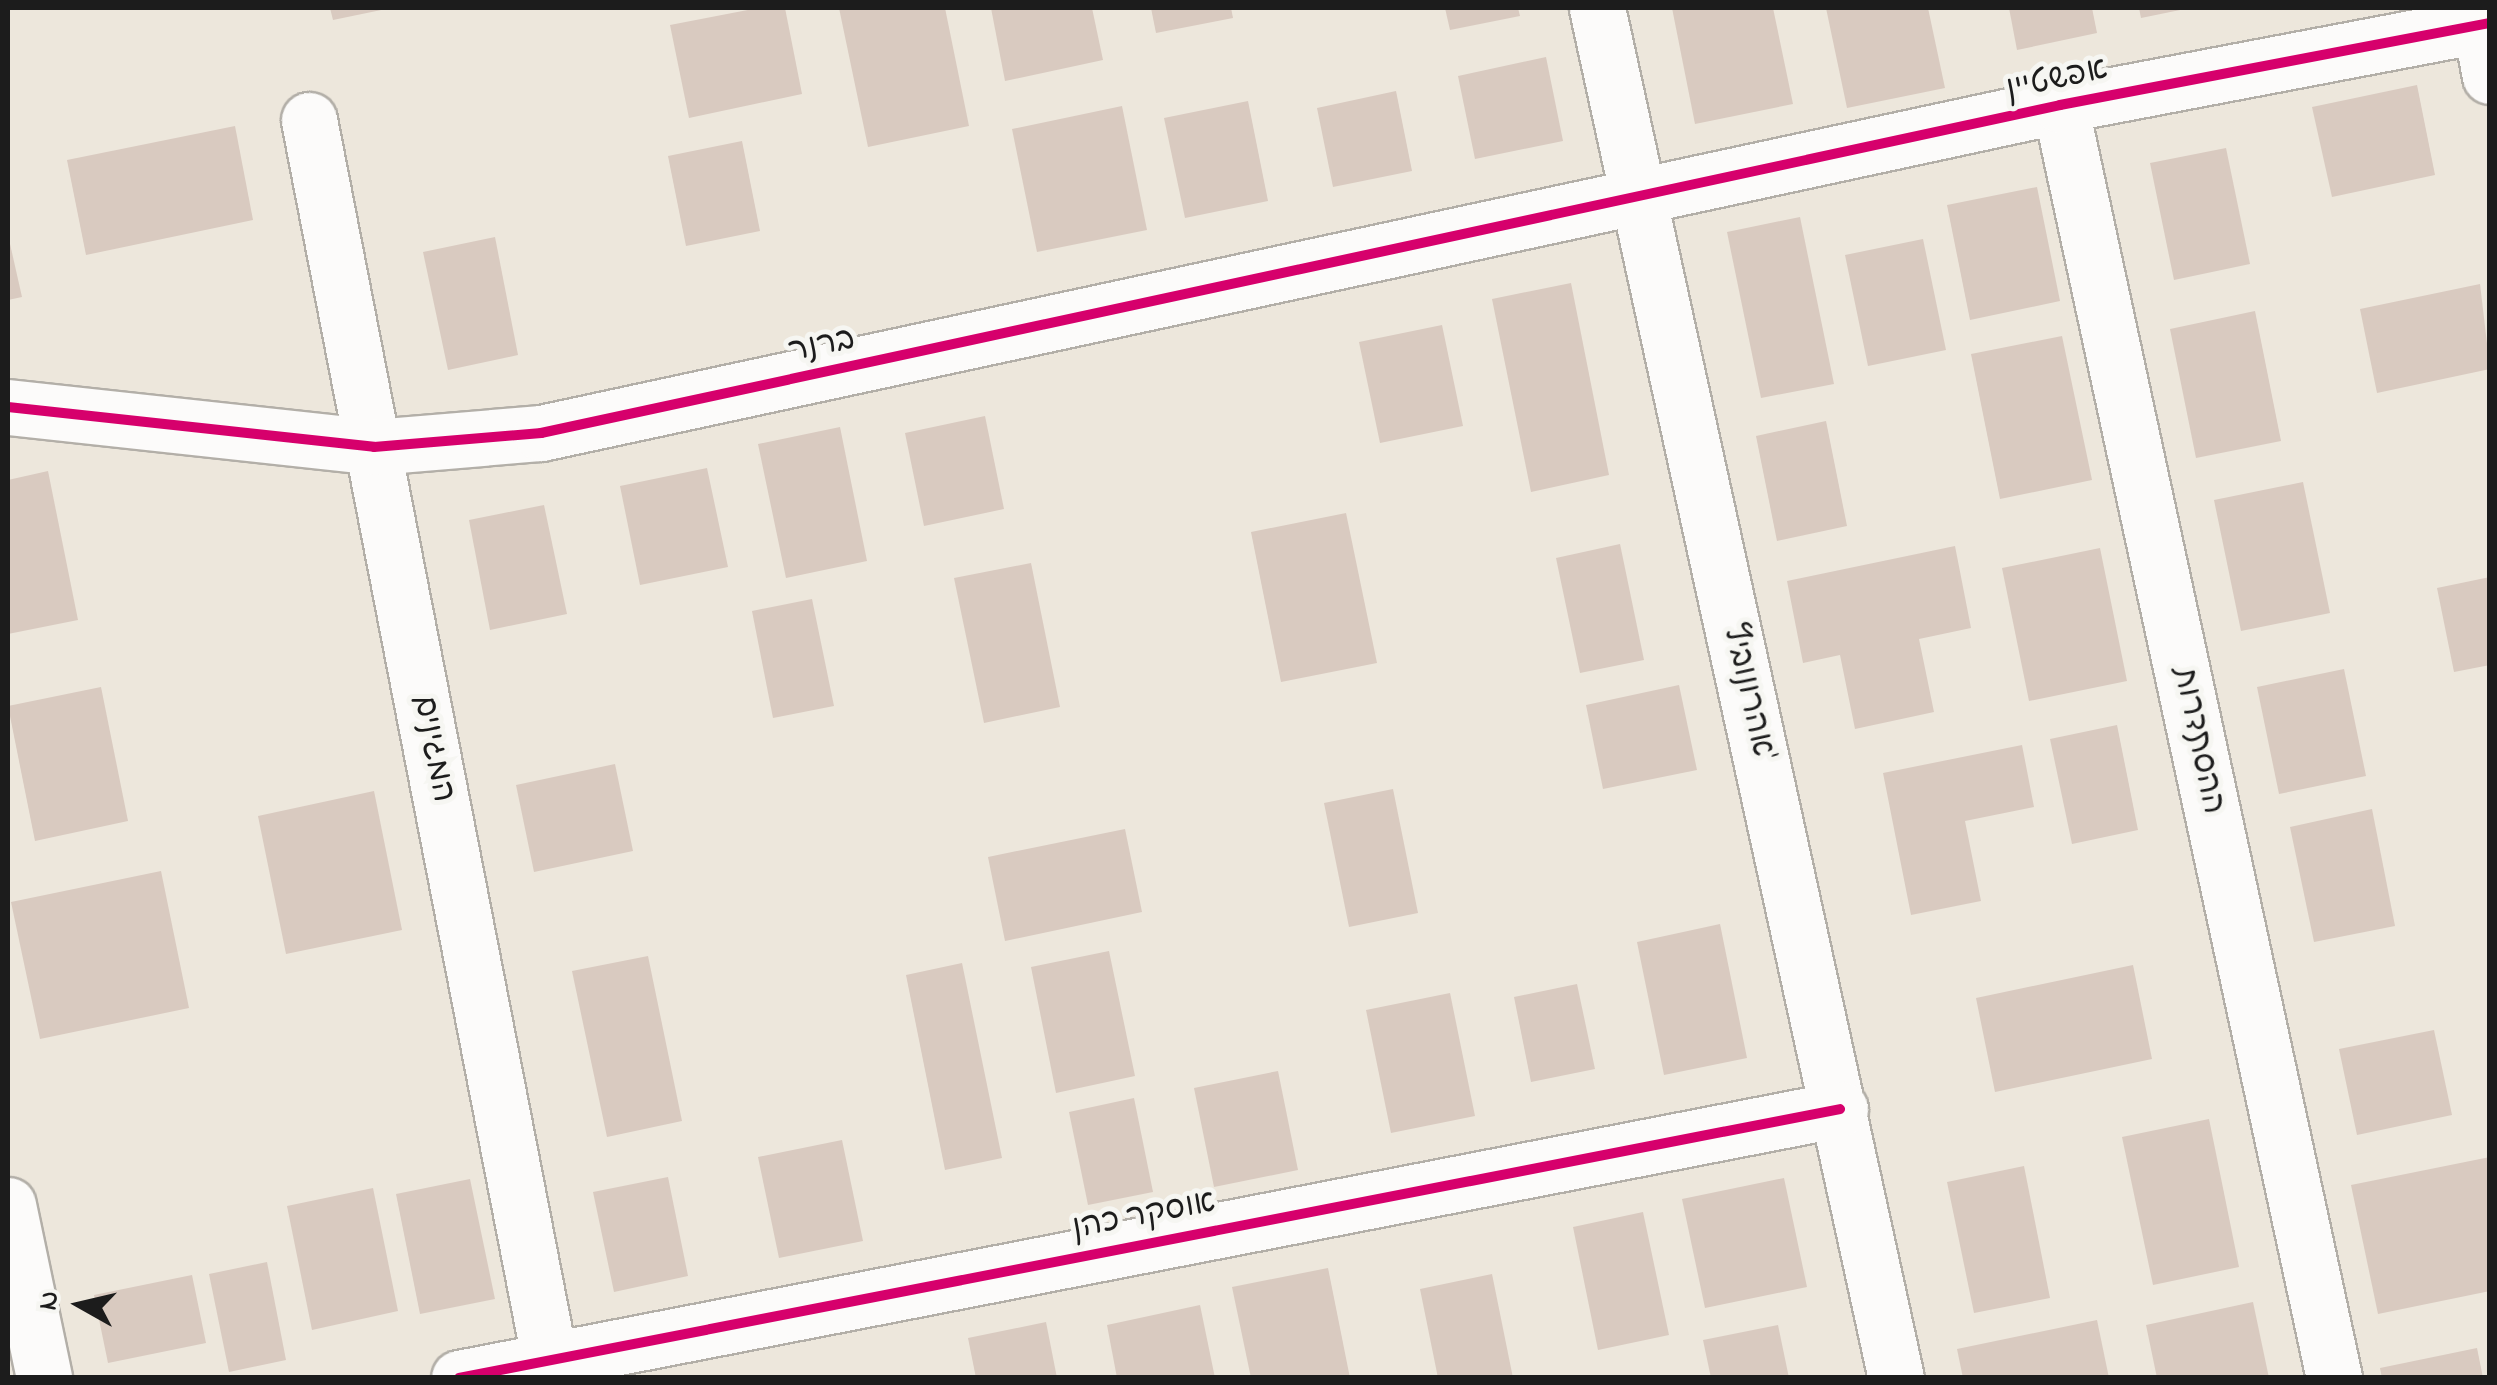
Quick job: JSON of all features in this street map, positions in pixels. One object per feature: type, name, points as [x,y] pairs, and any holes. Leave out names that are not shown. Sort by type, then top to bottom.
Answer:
[{"type":"street","name":"אהרונוביץ'","points":[[1596,8],[1840,1108],[1896,1378]]},
{"type":"street","name":"אפשטיין","points":[[1637,199],[2060,104],[2486,41]]},
{"type":"street","name":"ההסתדרות","points":[[2060,104],[2334,1378]]},
{"type":"street","name":"המגינים","points":[[309,120],[551,1368]]},
{"type":"street","name":"ברנר","points":[[8,407],[374,446],[541,433],[1637,199]]},
{"type":"street","name":"אוסקר כהן","points":[[459,1378],[551,1368],[1840,1108]]},
{"type":"street","points":[[8,1205],[44,1378]]},
{"type":"building","points":[[330,8],[386,8],[386,9],[333,20]]},
{"type":"building","points":[[758,8],[785,8],[802,94],[689,118],[670,25]]},
{"type":"building","points":[[839,8],[945,8],[969,126],[868,147]]},
{"type":"building","points":[[991,8],[1092,8],[1103,60],[1005,81]]},
{"type":"building","points":[[1151,8],[1231,8],[1233,18],[1156,33]]},
{"type":"building","points":[[1445,8],[1518,8],[1520,16],[1450,30]]},
{"type":"building","points":[[1672,8],[1773,8],[1793,104],[1695,124]]},
{"type":"building","points":[[1826,8],[1928,8],[1945,88],[1847,108]]},
{"type":"building","points":[[2009,8],[2092,8],[2097,33],[2017,50]]},
{"type":"building","points":[[2139,8],[2185,8],[2185,9],[2141,18]]},
{"type":"building","points":[[1546,57],[1563,141],[1475,159],[1458,76]]},
{"type":"building","points":[[2417,85],[2435,175],[2332,197],[2312,107]]},
{"type":"building","points":[[1396,91],[1412,171],[1333,187],[1317,108]]},
{"type":"building","points":[[1248,101],[1268,201],[1185,218],[1164,118]]},
{"type":"building","points":[[1122,106],[1147,230],[1037,252],[1012,129]]},
{"type":"building","points":[[235,126],[253,220],[86,255],[67,160]]},
{"type":"building","points":[[742,141],[760,231],[686,246],[668,156]]},
{"type":"building","points":[[2226,148],[2250,264],[2174,280],[2150,163]]},
{"type":"building","points":[[2037,187],[2060,301],[1970,320],[1947,205]]},
{"type":"building","points":[[1800,217],[1834,384],[1761,398],[1727,232]]},
{"type":"building","points":[[8,235],[22,297],[8,300]]},
{"type":"building","points":[[495,237],[518,355],[448,370],[423,252]]},
{"type":"building","points":[[1923,239],[1946,350],[1868,366],[1845,255]]},
{"type":"building","points":[[1571,283],[1609,475],[1531,492],[1492,299]]},
{"type":"building","points":[[2480,284],[2490,369],[2377,393],[2360,309]]},
{"type":"building","points":[[2255,311],[2281,441],[2196,458],[2170,329]]},
{"type":"building","points":[[1442,325],[1463,426],[1380,443],[1359,342]]},
{"type":"building","points":[[2062,336],[2092,480],[2000,499],[1971,354]]},
{"type":"building","points":[[985,416],[1004,509],[924,526],[905,433]]},
{"type":"building","points":[[1826,421],[1847,526],[1777,541],[1756,436]]},
{"type":"building","points":[[840,427],[867,561],[786,578],[758,444]]},
{"type":"building","points":[[707,468],[728,567],[640,585],[620,486]]},
{"type":"building","points":[[48,471],[78,620],[8,634],[8,480]]},
{"type":"building","points":[[2303,482],[2330,613],[2241,631],[2214,500]]},
{"type":"building","points":[[544,505],[567,614],[490,630],[469,520]]},
{"type":"building","points":[[1346,513],[1377,663],[1281,682],[1251,532]]},
{"type":"building","points":[[1620,544],[1644,660],[1580,673],[1556,558]]},
{"type":"building","points":[[1955,546],[1971,628],[1919,639],[1934,712],[1855,729],[1840,655],[1803,663],[1787,581]]},
{"type":"building","points":[[2100,548],[2127,681],[2029,701],[2002,568]]},
{"type":"building","points":[[1031,563],[1060,707],[984,723],[954,578]]},
{"type":"building","points":[[2490,577],[2490,665],[2454,672],[2437,588]]},
{"type":"building","points":[[812,599],[834,706],[773,718],[752,611]]},
{"type":"building","points":[[2344,669],[2366,776],[2279,794],[2257,687]]},
{"type":"building","points":[[1679,685],[1697,770],[1603,789],[1586,705]]},
{"type":"building","points":[[101,687],[128,821],[35,841],[8,706]]},
{"type":"building","points":[[2117,725],[2138,830],[2072,844],[2050,739]]},
{"type":"building","points":[[2022,745],[2034,807],[1965,821],[1981,901],[1911,915],[1883,773]]},
{"type":"building","points":[[615,764],[633,851],[534,872],[516,785]]},
{"type":"building","points":[[1393,789],[1418,913],[1349,927],[1324,803]]},
{"type":"building","points":[[374,791],[402,930],[286,954],[258,816]]},
{"type":"building","points":[[2372,809],[2395,926],[2314,942],[2290,827]]},
{"type":"building","points":[[1125,829],[1142,912],[1005,941],[988,857]]},
{"type":"building","points":[[161,871],[189,1008],[40,1039],[11,902]]},
{"type":"building","points":[[1720,924],[1747,1058],[1664,1075],[1637,942]]},
{"type":"building","points":[[1109,951],[1135,1076],[1056,1093],[1031,967]]},
{"type":"building","points":[[648,956],[682,1121],[607,1137],[572,971]]},
{"type":"building","points":[[962,963],[1002,1158],[945,1170],[906,975]]},
{"type":"building","points":[[2133,965],[2152,1059],[1995,1092],[1976,998]]},
{"type":"building","points":[[1577,984],[1595,1069],[1531,1082],[1514,997]]},
{"type":"building","points":[[1450,993],[1475,1116],[1391,1133],[1366,1010]]},
{"type":"building","points":[[2434,1030],[2452,1115],[2357,1135],[2339,1049]]},
{"type":"building","points":[[1278,1071],[1298,1170],[1214,1187],[1194,1088]]},
{"type":"building","points":[[1134,1098],[1153,1192],[1088,1205],[1069,1112]]},
{"type":"building","points":[[2209,1119],[2239,1267],[2153,1285],[2122,1137]]},
{"type":"building","points":[[842,1140],[863,1241],[779,1258],[758,1157]]},
{"type":"building","points":[[2490,1157],[2490,1291],[2378,1314],[2351,1185]]},
{"type":"building","points":[[2024,1166],[2050,1298],[1974,1313],[1947,1182]]},
{"type":"building","points":[[668,1177],[688,1276],[614,1292],[593,1192]]},
{"type":"building","points":[[1784,1178],[1807,1287],[1705,1308],[1682,1199]]},
{"type":"building","points":[[470,1179],[495,1299],[420,1314],[396,1194]]},
{"type":"building","points":[[373,1188],[398,1311],[312,1330],[287,1206]]},
{"type":"building","points":[[1643,1212],[1669,1335],[1598,1350],[1573,1227]]},
{"type":"building","points":[[267,1262],[286,1360],[229,1372],[209,1274]]},
{"type":"building","points":[[1328,1268],[1350,1378],[1251,1378],[1232,1287]]},
{"type":"building","points":[[1492,1274],[1513,1378],[1438,1378],[1420,1289]]},
{"type":"building","points":[[192,1275],[206,1343],[108,1363],[94,1295]]},
{"type":"building","points":[[2253,1302],[2269,1378],[2157,1378],[2146,1325]]},
{"type":"building","points":[[1200,1305],[1215,1378],[1117,1378],[1107,1325]]},
{"type":"building","points":[[2097,1320],[2109,1378],[1963,1378],[1957,1349]]},
{"type":"building","points":[[1046,1322],[1057,1378],[976,1378],[968,1338]]},
{"type":"building","points":[[1778,1325],[1789,1378],[1711,1378],[1703,1340]]},
{"type":"building","points":[[2477,1348],[2483,1378],[2382,1378],[2380,1368]]},
{"type":"cycle path","points":[[8,407],[374,447],[541,433],[2060,105],[2490,23]]},
{"type":"cycle path","points":[[459,1378],[1840,1109]]}]
